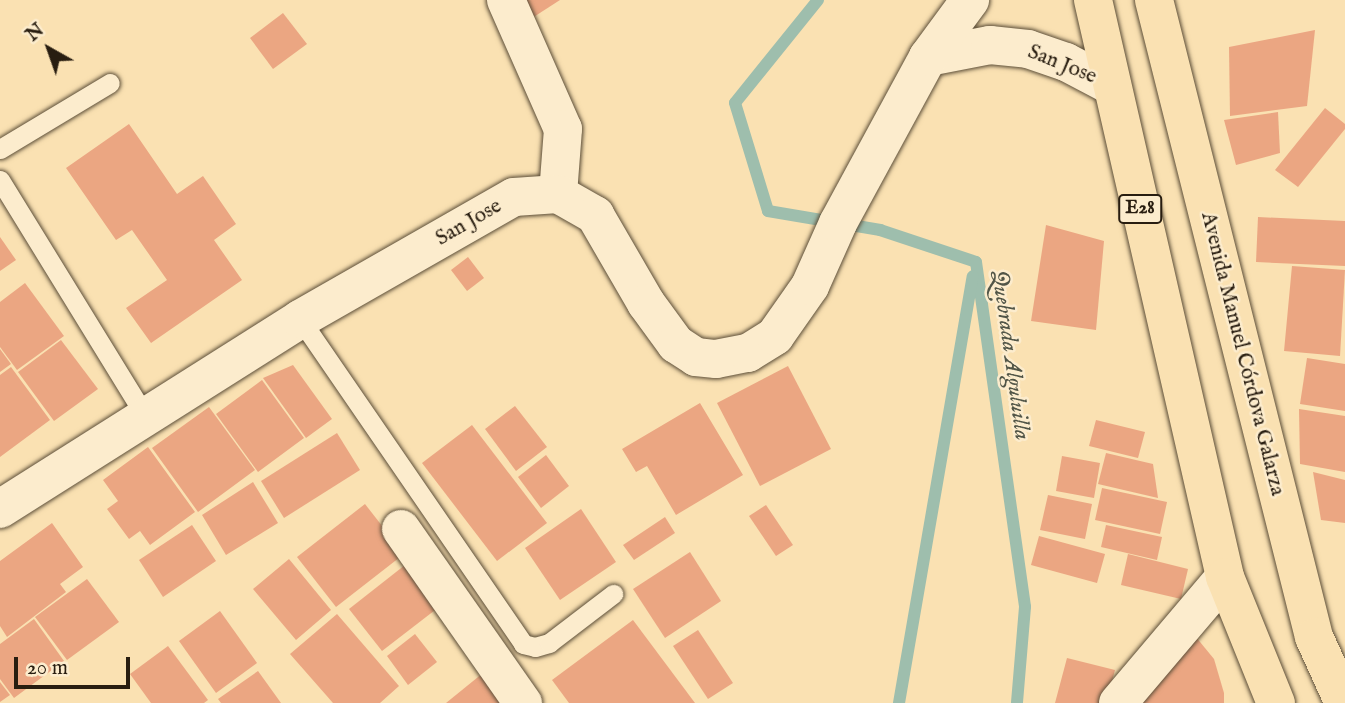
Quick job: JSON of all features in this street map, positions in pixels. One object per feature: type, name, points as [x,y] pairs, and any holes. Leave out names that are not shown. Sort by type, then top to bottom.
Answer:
[{"type":"main road","name":"E28","points":[[1093,0],[1225,578],[1276,703]]},
{"type":"main road","name":"Avenida Manuel Córdova Galarza","points":[[1154,0],[1314,637],[1344,703]]},
{"type":"street","points":[[506,0],[564,129],[558,194],[595,215],[646,303],[676,344],[696,357],[716,359],[748,353],[775,336],[810,286],[838,223],[928,57],[970,0]]},
{"type":"street","name":"San Jose","points":[[928,57],[990,45],[1028,49],[1066,62],[1112,86]]},
{"type":"street","name":"San Jose","points":[[0,509],[300,319],[514,197],[558,194]]},
{"type":"street","points":[[401,528],[523,703]]},
{"type":"street","points":[[1118,703],[1225,578]]},
{"type":"lane","points":[[0,149],[110,83]]},
{"type":"lane","points":[[0,180],[145,416]]},
{"type":"lane","points":[[300,319],[523,644],[535,648],[549,643],[613,594]]},
{"type":"building","points":[[516,0],[560,0],[529,20]]},
{"type":"building","points":[[283,13],[307,44],[273,69],[250,38]]},
{"type":"building","points":[[1315,30],[1307,106],[1230,116],[1229,47]]},
{"type":"building","points":[[1325,108],[1345,124],[1345,129],[1298,187],[1275,170]]},
{"type":"building","points":[[1278,112],[1280,153],[1236,165],[1224,120]]},
{"type":"building","points":[[129,124],[177,194],[203,176],[236,224],[214,240],[242,280],[151,343],[126,308],[167,280],[132,230],[116,240],[66,168]]},
{"type":"building","points":[[1258,217],[1345,221],[1345,266],[1256,262]]},
{"type":"building","points":[[1046,225],[1104,241],[1096,330],[1031,321]]},
{"type":"building","points":[[0,237],[16,260],[0,271]]},
{"type":"building","points":[[468,257],[484,278],[467,291],[451,270]]},
{"type":"building","points":[[1292,266],[1345,270],[1340,356],[1284,351]]},
{"type":"building","points":[[25,283],[64,336],[17,370],[0,347],[0,302]]},
{"type":"building","points":[[61,340],[98,389],[54,421],[18,372]]},
{"type":"building","points":[[0,349],[11,364],[0,372]]},
{"type":"building","points":[[1307,358],[1345,364],[1345,411],[1300,404]]},
{"type":"building","points":[[293,365],[332,419],[306,438],[263,378]]},
{"type":"building","points":[[788,366],[831,449],[760,486],[717,403]]},
{"type":"building","points":[[11,367],[50,420],[0,457],[0,375]]},
{"type":"building","points":[[262,380],[304,438],[258,472],[216,414]]},
{"type":"building","points":[[700,403],[743,475],[676,515],[647,466],[636,472],[622,449]]},
{"type":"building","points":[[515,406],[547,447],[516,471],[485,429]]},
{"type":"building","points":[[209,407],[255,470],[198,512],[152,448]]},
{"type":"building","points":[[1299,409],[1345,416],[1345,472],[1300,464]]},
{"type":"building","points":[[1096,420],[1145,432],[1138,458],[1089,446]]},
{"type":"building","points":[[472,425],[547,523],[497,561],[422,463]]},
{"type":"building","points":[[337,433],[360,470],[284,518],[261,481]]},
{"type":"building","points":[[148,447],[195,512],[150,545],[140,531],[129,539],[107,509],[118,501],[103,480]]},
{"type":"building","points":[[1106,453],[1153,464],[1158,498],[1098,484]]},
{"type":"building","points":[[546,455],[569,486],[541,508],[518,477]]},
{"type":"building","points":[[1062,456],[1100,463],[1094,498],[1056,491]]},
{"type":"building","points":[[1313,472],[1345,480],[1345,523],[1321,520]]},
{"type":"building","points":[[253,482],[278,523],[226,555],[202,515]]},
{"type":"building","points":[[1102,488],[1167,502],[1160,534],[1095,520]]},
{"type":"building","points":[[1048,495],[1092,504],[1085,539],[1040,530]]},
{"type":"building","points":[[365,504],[404,554],[336,607],[297,557]]},
{"type":"building","points":[[766,505],[793,545],[776,556],[749,516]]},
{"type":"building","points":[[581,509],[616,562],[560,600],[525,548]]},
{"type":"building","points":[[665,517],[675,533],[634,560],[623,545]]},
{"type":"building","points":[[52,523],[83,567],[60,584],[66,592],[7,637],[0,626],[0,561]]},
{"type":"building","points":[[192,525],[216,561],[163,597],[139,560]]},
{"type":"building","points":[[1106,525],[1162,537],[1157,560],[1101,547]]},
{"type":"building","points":[[1039,536],[1105,554],[1097,583],[1031,565]]},
{"type":"building","points":[[690,552],[721,601],[665,638],[633,589]]},
{"type":"building","points":[[1128,554],[1188,569],[1181,599],[1121,585]]},
{"type":"building","points":[[289,559],[331,610],[296,640],[253,589]]},
{"type":"building","points":[[405,565],[439,607],[382,651],[349,609]]},
{"type":"building","points":[[87,579],[119,622],[67,660],[35,617]]},
{"type":"building","points":[[220,611],[257,663],[216,693],[179,641]]},
{"type":"building","points":[[337,614],[399,686],[380,703],[333,703],[290,654]]},
{"type":"building","points":[[34,619],[64,661],[14,698],[0,679],[0,644]]},
{"type":"building","points":[[633,620],[695,703],[569,703],[552,680]]},
{"type":"building","points":[[698,630],[733,683],[708,699],[673,646]]},
{"type":"building","points":[[1191,631],[1214,659],[1224,693],[1224,703],[1137,703]]},
{"type":"building","points":[[415,634],[437,662],[408,685],[387,656]]},
{"type":"building","points":[[168,646],[208,700],[204,703],[151,703],[130,674]]},
{"type":"building","points":[[1067,658],[1115,670],[1106,703],[1055,703]]},
{"type":"building","points":[[258,671],[281,703],[221,703],[218,699]]},
{"type":"building","points":[[483,673],[507,703],[446,703]]},
{"type":"building","points":[[0,682],[10,695],[0,702]]},
{"type":"waterway","name":"Quebrada Alguluilla","points":[[818,0],[735,103],[768,211],[880,230],[976,262],[1025,607],[1017,703]]},
{"type":"waterway","points":[[899,703],[973,276]]}]
